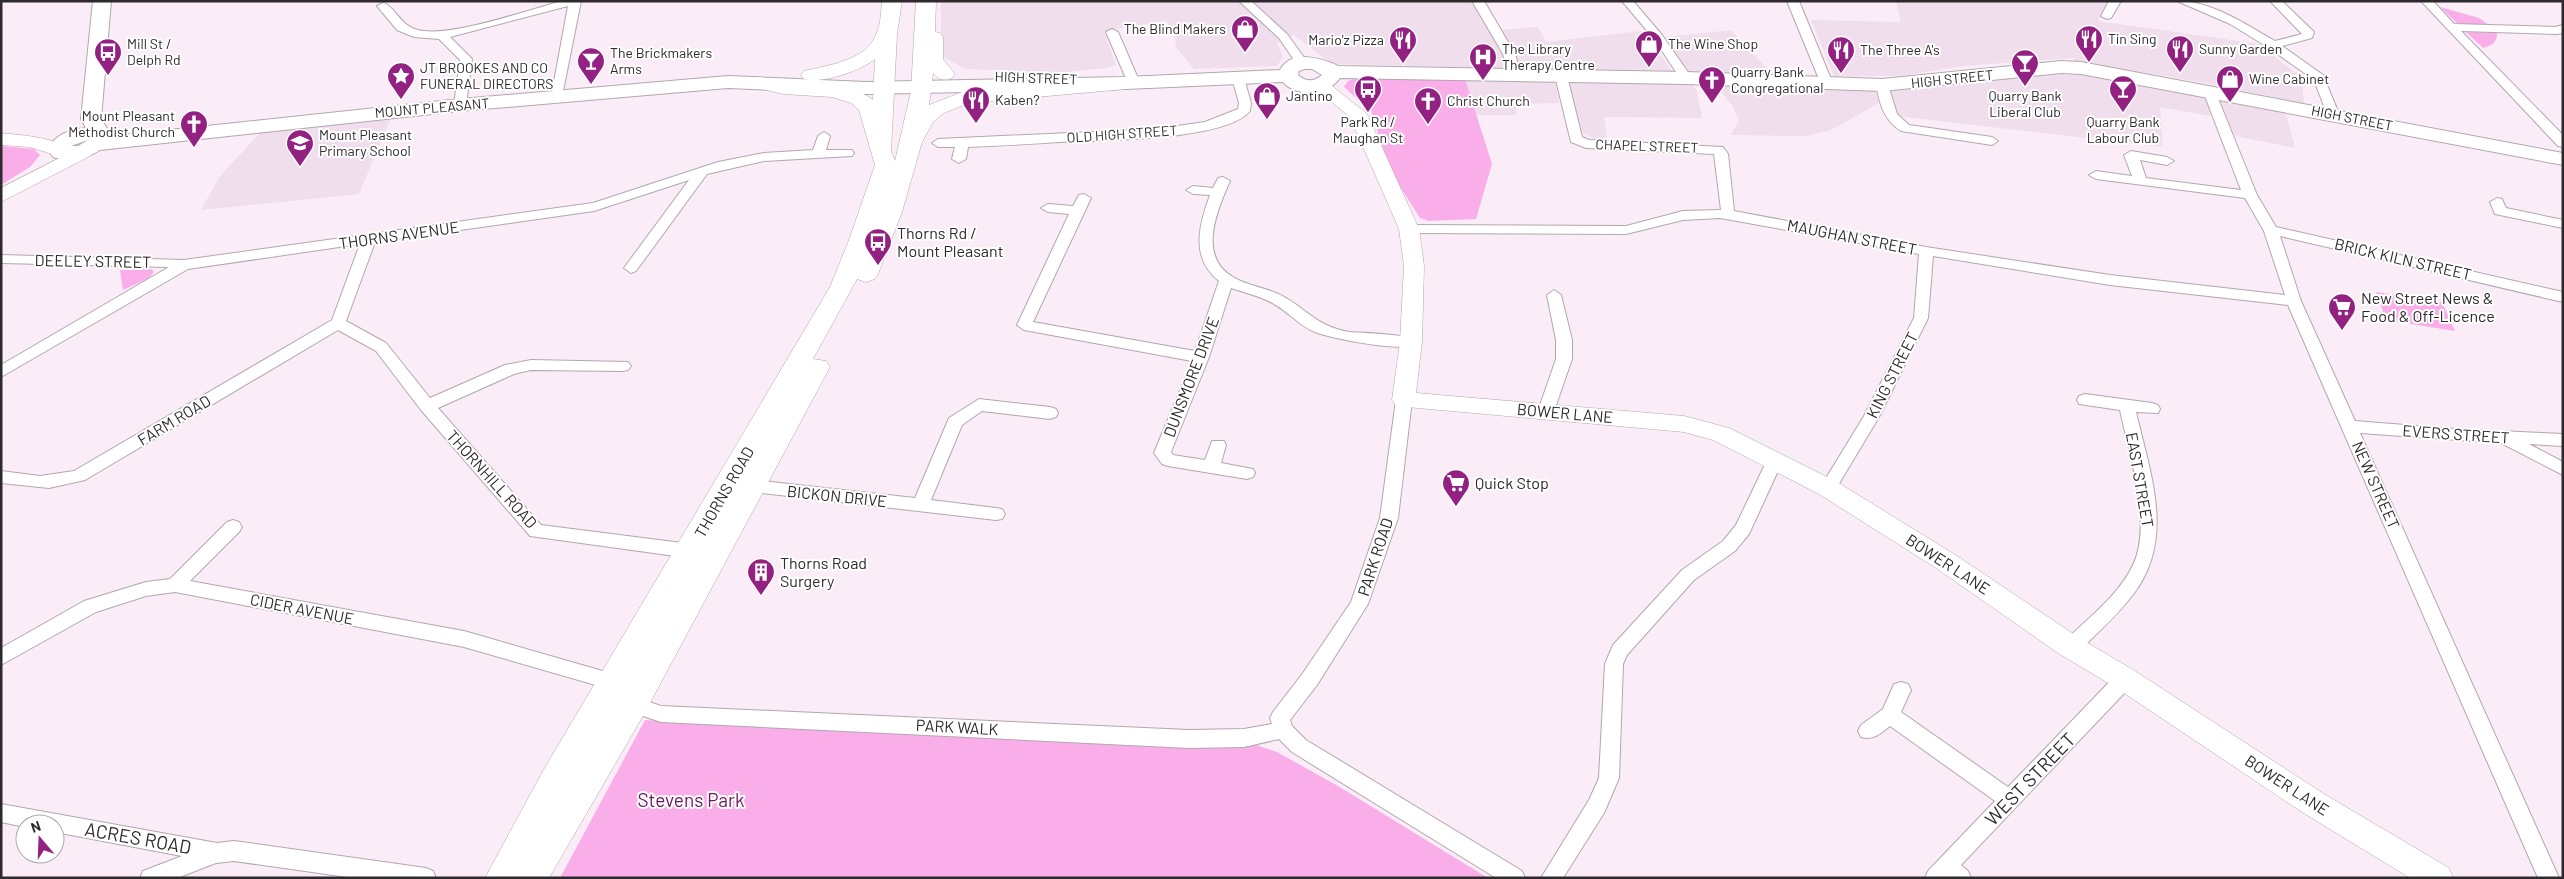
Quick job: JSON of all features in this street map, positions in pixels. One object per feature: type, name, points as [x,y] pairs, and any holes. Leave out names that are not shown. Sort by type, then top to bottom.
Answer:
[{"type":"highway","points":[[811,75],[846,68],[876,50],[887,34],[892,1]]},
{"type":"highway","points":[[904,80],[913,38],[916,1]]},
{"type":"highway","points":[[904,80],[926,1]]},
{"type":"highway","points":[[932,1],[933,60],[945,74]]},
{"type":"highway","points":[[887,34],[904,80]]},
{"type":"highway","name":"THORNS ROAD","points":[[504,878],[752,486],[865,277],[884,234],[908,151],[904,80]]},
{"type":"highway","name":"THORNS ROAD","points":[[529,878],[622,693],[690,551],[842,287],[861,240],[904,80]]},
{"type":"highway","points":[[756,82],[783,88],[834,91],[861,100],[868,108],[873,120],[883,158]]},
{"type":"highway","points":[[908,151],[924,119],[937,109],[965,97],[1130,83]]},
{"type":"main road","points":[[80,141],[102,1]]},
{"type":"main road","name":"HIGH STREET","points":[[904,80],[1130,83],[1238,78],[1322,64],[1326,79],[1515,74],[1882,85],[2071,68],[2098,70],[2563,158]]},
{"type":"main road","name":"HIGH STREET","points":[[904,80],[945,74],[1082,79],[1130,83]]},
{"type":"main road","points":[[756,82],[811,75],[904,80]]},
{"type":"main road","name":"MOUNT PLEASANT","points":[[80,141],[684,86],[756,82],[837,88],[904,80]]},
{"type":"street","points":[[383,6],[402,30],[416,35],[442,36],[575,1],[557,98]]},
{"type":"street","points":[[1244,1],[1282,36],[1295,69]]},
{"type":"street","points":[[1478,1],[1509,54],[1515,74]]},
{"type":"street","points":[[1627,1],[1658,37],[1686,78]]},
{"type":"street","points":[[1793,1],[1827,84]]},
{"type":"street","points":[[2107,16],[2115,1]]},
{"type":"street","points":[[2182,1],[2234,22],[2272,45],[2319,78],[2333,114]]},
{"type":"street","points":[[2272,45],[2308,36],[2308,32],[2275,1]]},
{"type":"street","points":[[2426,1],[2563,143]]},
{"type":"street","points":[[2453,28],[2557,31],[2563,28]]},
{"type":"street","points":[[1112,32],[1130,83]]},
{"type":"street","points":[[442,36],[466,59],[460,105]]},
{"type":"street","name":"CHAPEL STREET","points":[[1561,76],[1576,139],[1586,144],[1718,150],[1721,154],[1728,214]]},
{"type":"street","name":"OLD HIGH STREET","points":[[938,143],[962,144],[1146,134],[1215,122],[1244,111],[1245,103],[1238,78]]},
{"type":"street","name":"PARK ROAD","points":[[1283,730],[1280,718],[1310,679],[1360,604],[1389,518],[1412,342],[1414,266],[1409,229],[1358,114],[1326,79]]},
{"type":"street","points":[[1882,85],[1889,116],[1894,122],[1904,128],[1956,130],[1992,141]]},
{"type":"street","name":"NEW STREET","points":[[2209,91],[2250,195],[2271,231],[2294,301],[2549,878]]},
{"type":"street","points":[[818,153],[824,136]]},
{"type":"street","points":[[1,139],[32,142],[80,141]]},
{"type":"street","points":[[1,196],[32,178],[80,141]]},
{"type":"street","points":[[959,159],[962,144]]},
{"type":"street","name":"THORNS AVENUE","points":[[1,372],[184,265],[594,208],[628,199],[701,172],[752,159],[818,153],[847,153]]},
{"type":"street","points":[[2140,179],[2131,155],[2168,161]]},
{"type":"street","points":[[631,268],[701,172]]},
{"type":"street","points":[[2096,174],[2250,195]]},
{"type":"street","points":[[1192,190],[1220,187],[1206,228],[1205,241],[1209,261],[1226,280],[1277,298],[1308,322],[1325,330],[1366,338],[1412,342]]},
{"type":"street","points":[[2497,202],[2500,211],[2563,224]]},
{"type":"street","points":[[1048,208],[1081,204],[1021,331],[1201,357]]},
{"type":"street","name":"MAUGHAN STREET","points":[[1409,229],[1626,230],[1647,227],[1678,216],[1704,213],[1728,214],[1926,251],[2110,280],[2294,301]]},
{"type":"street","name":"BRICK KILN STREET","points":[[2271,231],[2294,234],[2563,298]]},
{"type":"street","points":[[338,323],[370,240]]},
{"type":"street","name":"KING STREET","points":[[1828,488],[1872,417],[1921,318],[1926,251]]},
{"type":"street","name":"DEELEY STREET","points":[[1,259],[170,263],[184,265]]},
{"type":"street","name":"DUNSMORE DRIVE","points":[[1226,280],[1201,357],[1162,453],[1168,460],[1247,473]]},
{"type":"street","points":[[1546,411],[1564,359],[1564,340],[1554,295]]},
{"type":"street","name":"THORNHILL ROAD","points":[[338,323],[381,347],[427,406],[536,531],[690,551]]},
{"type":"street","name":"FARM ROAD","points":[[1,477],[37,484],[58,483],[79,476],[338,323]]},
{"type":"street","points":[[427,406],[510,369],[531,365],[623,366]]},
{"type":"street","name":"BOWER LANE","points":[[1404,400],[1684,424],[1722,434],[1828,488],[1945,561],[2071,647],[2125,679],[2313,803],[2438,878]]},
{"type":"street","name":"EAST STREET","points":[[2085,400],[2152,409]]},
{"type":"street","points":[[921,505],[955,422],[979,406],[1050,413]]},
{"type":"street","name":"EAST STREET","points":[[2071,647],[2127,588],[2143,563],[2150,539],[2148,512],[2127,406]]},
{"type":"street","name":"EVERS STREET","points":[[2350,426],[2563,440]]},
{"type":"street","points":[[2501,437],[2563,469]]},
{"type":"street","points":[[1211,467],[1218,445]]},
{"type":"street","points":[[1551,878],[1597,806],[1609,778],[1614,664],[1620,650],[1688,575],[1729,546],[1743,528],[1774,460]]},
{"type":"street","name":"BICKON DRIVE","points":[[752,486],[996,514]]},
{"type":"street","points":[[175,585],[233,527]]},
{"type":"street","name":"CIDER AVENUE","points":[[1,657],[90,606],[146,589],[175,585],[464,639],[622,693]]},
{"type":"street","name":"WEST STREET","points":[[1948,874],[2010,800],[2125,679]]},
{"type":"street","points":[[1868,731],[1890,714],[1901,690]]},
{"type":"street","name":"PARK WALK","points":[[622,693],[661,714],[1189,739],[1244,738],[1283,730]]},
{"type":"street","points":[[1890,714],[2010,800]]},
{"type":"street","points":[[1283,730],[1299,746],[1515,878]]},
{"type":"street","name":"ACRES ROAD","points":[[1,813],[217,852],[234,852],[426,878]]},
{"type":"street","name":"ACRES ROAD","points":[[150,878],[217,852]]},
{"type":"shaded area","points":[[941,1],[1472,1],[1506,54],[1509,68],[1332,64],[1294,35],[1277,43],[1283,57],[1277,66],[1194,69],[1176,47],[1175,36],[1166,21],[1104,31],[1116,65],[1106,68],[1057,73],[966,69],[941,56]]},
{"type":"shaded area","points":[[1896,1],[2110,1],[2098,21],[2259,44],[2302,78],[2304,103],[2173,77],[2074,62],[2074,58],[1964,66],[1900,76],[1834,76],[1811,20],[1901,22]]},
{"type":"shaded area","points":[[1538,27],[1546,42],[1641,31],[1653,44],[1672,71],[1518,68],[1500,30]]},
{"type":"shaded area","points":[[1731,30],[1772,74],[1688,72],[1665,37]]},
{"type":"shaded area","points":[[2056,75],[2084,75],[2205,94],[2211,116],[2160,107],[2163,147],[1897,116],[1889,88]]},
{"type":"shaded area","points":[[1465,79],[1555,80],[1559,103],[1516,104],[1516,115],[1476,115]]},
{"type":"shaded area","points":[[1565,80],[1692,84],[1697,91],[1702,118],[1604,117],[1607,139],[1594,139],[1582,132]]},
{"type":"shaded area","points":[[1720,85],[1875,89],[1879,103],[1831,130],[1806,136],[1731,135],[1739,120],[1732,105],[1721,92]]},
{"type":"shaded area","points":[[2217,97],[2285,109],[2295,148],[2235,136]]},
{"type":"shaded area","name":"Mount Pleasant Primary School","points":[[391,118],[359,194],[201,210],[220,176],[261,132]]},
{"type":"green space","points":[[2440,7],[2479,18],[2489,25],[2459,25]]},
{"type":"green space","points":[[2466,32],[2497,33],[2497,36],[2493,43],[2483,48]]},
{"type":"green space","points":[[1356,78],[1465,79],[1492,164],[1476,219],[1429,221],[1420,218],[1390,171],[1371,111],[1344,87],[1348,81]]},
{"type":"green space","points":[[1,146],[34,149],[40,155],[30,167],[1,185]]},
{"type":"green space","points":[[151,269],[154,272],[149,278],[123,290],[120,270]]},
{"type":"green space","points":[[2376,292],[2442,302],[2455,331],[2386,320]]},
{"type":"green space","name":"Stevens Park","points":[[645,720],[1069,738],[1182,746],[1256,745],[1277,752],[1338,786],[1488,878],[560,878]]},
{"type":"place","name":"The Blind Makers","points":[[1245,53]]},
{"type":"place","name":"Tin Sing","points":[[2089,63]]},
{"type":"place","name":"Mario'z Pizza","points":[[1403,64]]},
{"type":"place","name":"The Wine Shop","points":[[1649,68]]},
{"type":"place","name":"Sunny Garden","points":[[2180,73]]},
{"type":"place","name":"The Three A's","points":[[1841,74]]},
{"type":"place","name":"Mill St / Delph Rd","points":[[108,76]]},
{"type":"place","name":"The Library Therapy Centre","points":[[1483,81]]},
{"type":"place","name":"The Brickmakers Arms","points":[[591,85]]},
{"type":"place","name":"Quarry Bank Liberal Club","points":[[2025,87]]},
{"type":"place","name":"JT BROOKES AND CO FUNERAL DIRECTORS","points":[[401,100]]},
{"type":"place","name":"Wine Cabinet","points":[[2230,103]]},
{"type":"place","name":"Quarry Bank Congregational","points":[[1712,104]]},
{"type":"place","name":"Park Rd / Maughan St","points":[[1368,113]]},
{"type":"place","name":"Quarry Bank Labour Club","points":[[2123,113]]},
{"type":"place","name":"Jantino","points":[[1267,120]]},
{"type":"place","name":"Kaben?","points":[[976,124]]},
{"type":"place","name":"Christ Church","points":[[1428,125]]},
{"type":"place","name":"Mount Pleasant Methodist Church","points":[[194,148]]},
{"type":"place","name":"Mount Pleasant Primary School","points":[[300,167]]},
{"type":"place","name":"Thorns Rd / Mount Pleasant","points":[[878,266]]},
{"type":"place","name":"New Street News & Food & Off-Licence","points":[[2342,331]]},
{"type":"place","name":"Quick Stop","points":[[1456,507]]},
{"type":"place","name":"Thorns Road Surgery","points":[[761,596]]}]
